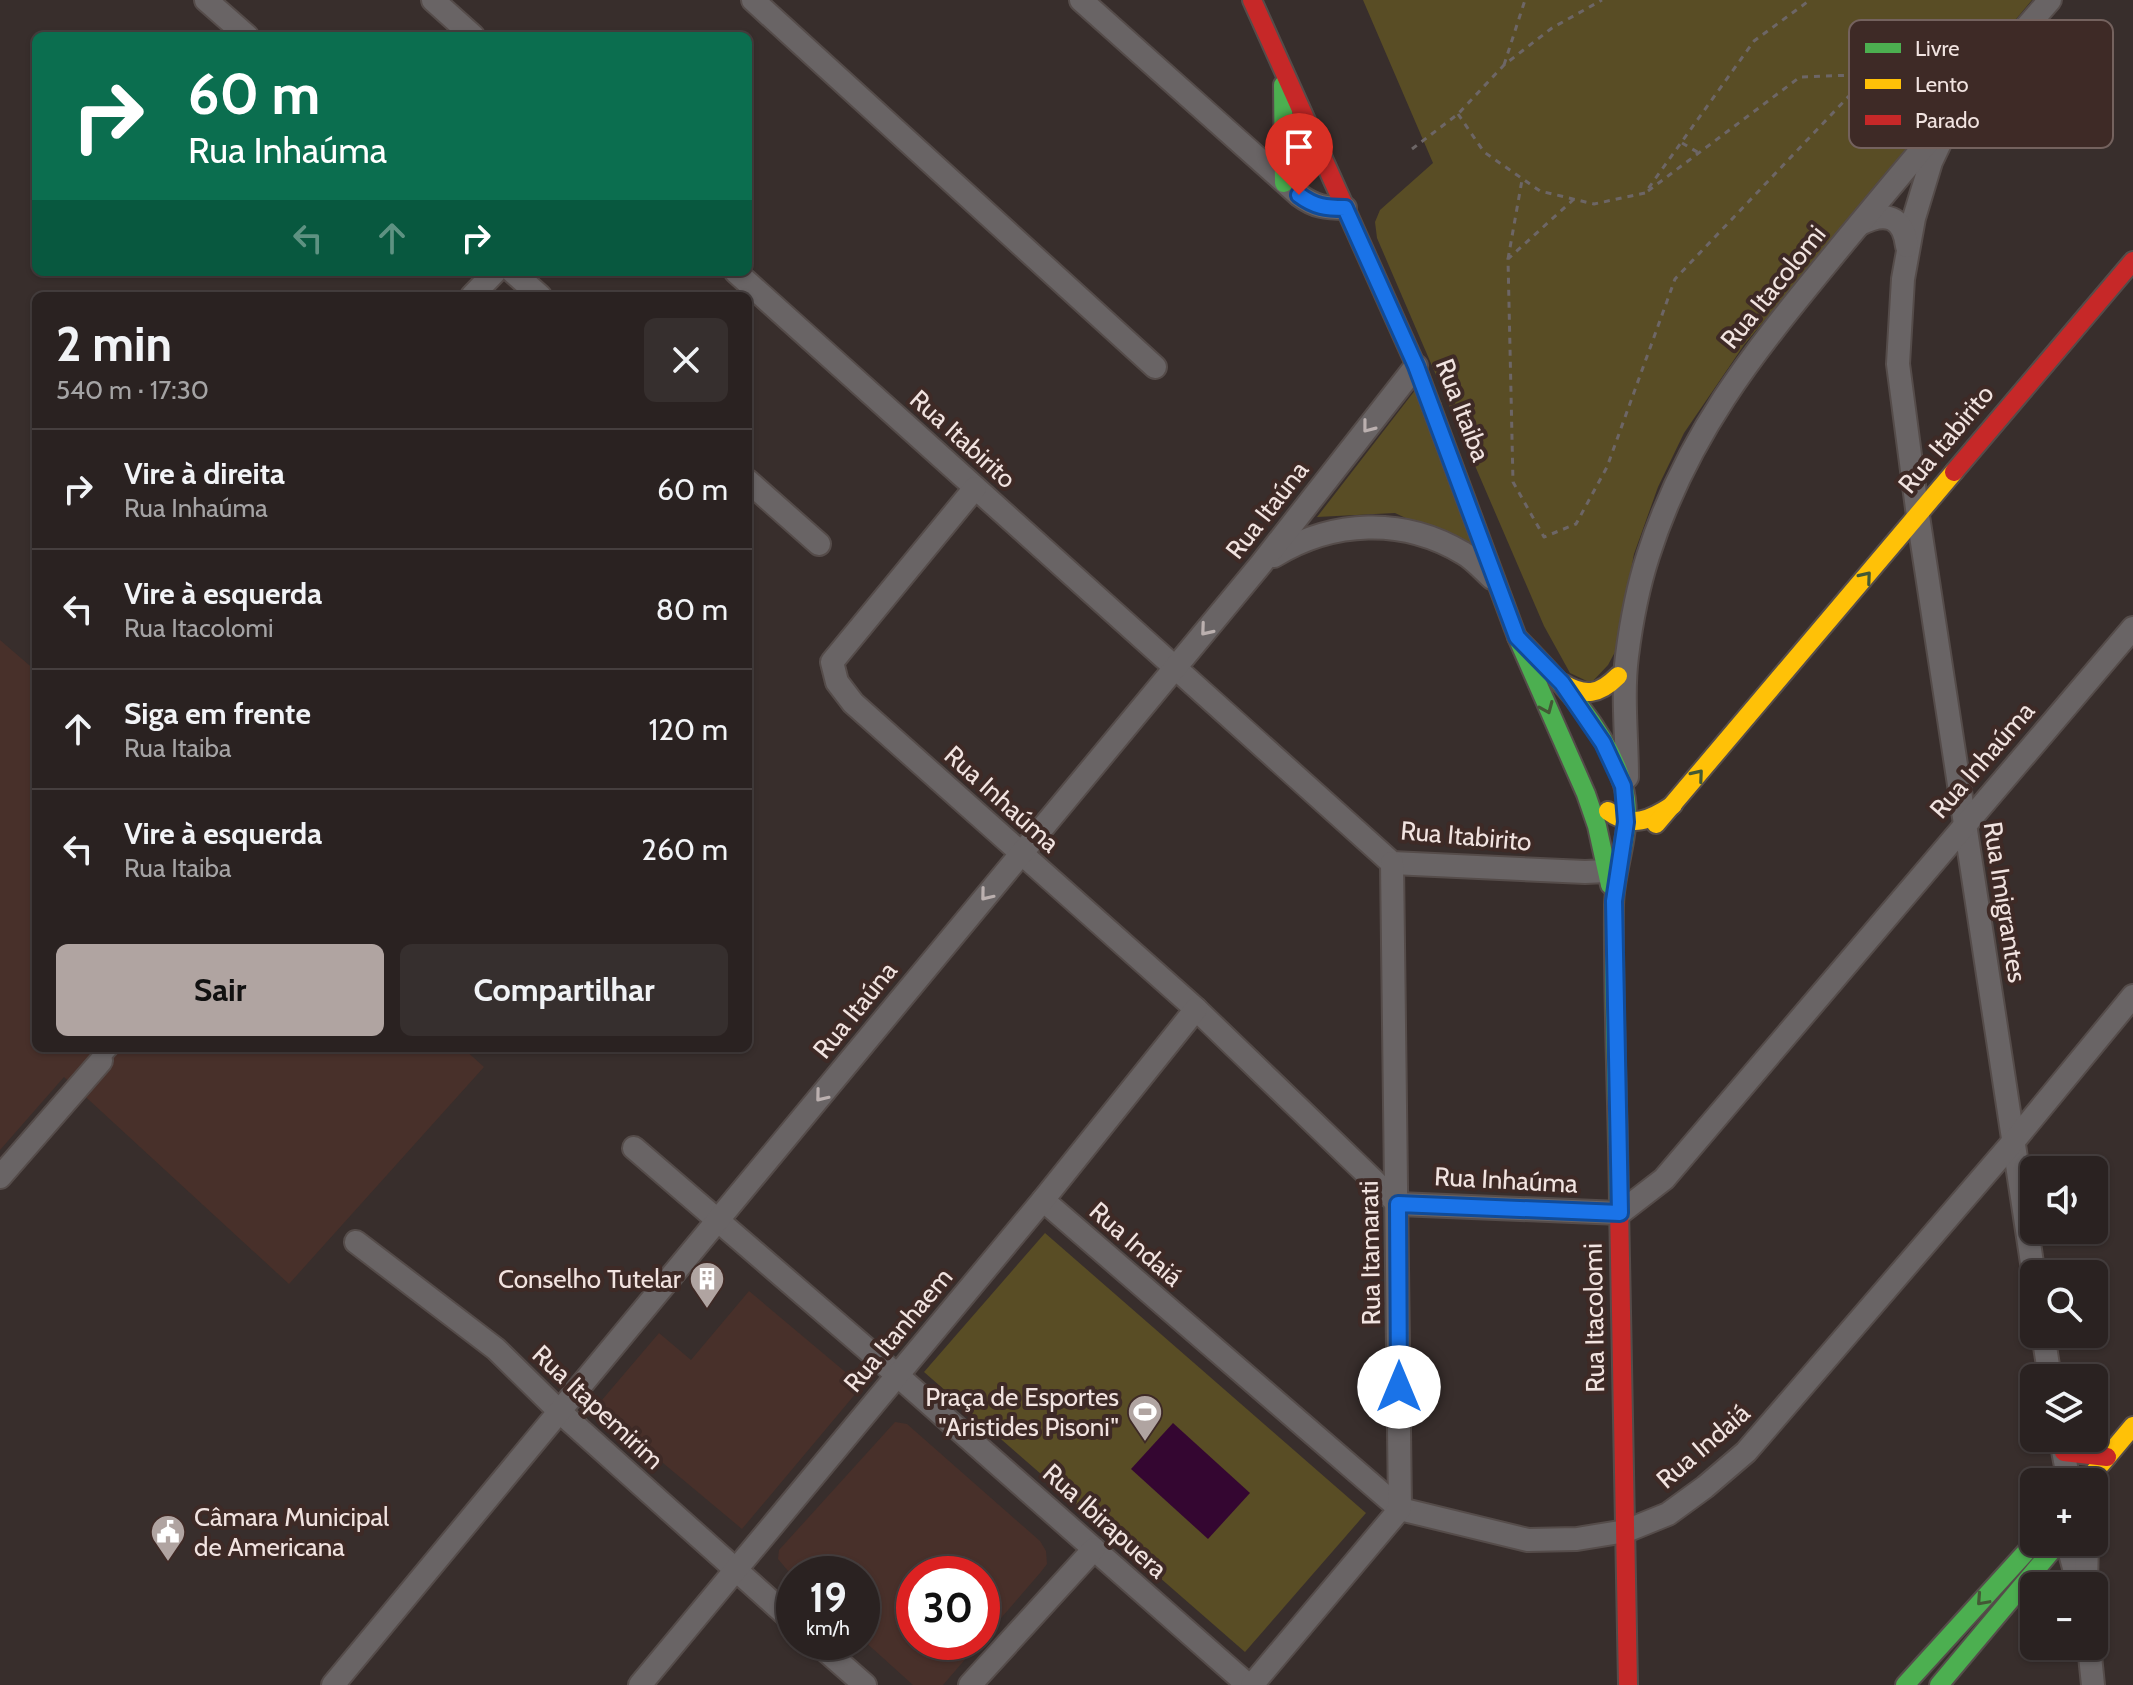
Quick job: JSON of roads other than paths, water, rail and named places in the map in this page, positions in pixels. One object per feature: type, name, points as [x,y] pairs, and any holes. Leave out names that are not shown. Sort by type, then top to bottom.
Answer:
[{"type":"main road","name":"Rua Itaiba","points":[[1252,0],[1416,366],[1517,637],[1586,794],[1614,868]]},
{"type":"main road","points":[[1281,65],[1285,108],[1284,183]]},
{"type":"main road","name":"Rua Itabirito","points":[[1614,868],[1673,805],[2133,261]]},
{"type":"main road","name":"Rua Itaiba","points":[[1517,637],[1562,683],[1603,743],[1623,786],[1626,818],[1614,868]]},
{"type":"main road","points":[[1562,683],[1578,693],[1590,695],[1602,691],[1622,667]]},
{"type":"main road","points":[[1570,759],[1589,723]]},
{"type":"main road","points":[[1586,794],[1616,818],[1648,821],[1673,805]]},
{"type":"main road","name":"Rua Itacolomi","points":[[1614,868],[1628,1685]]},
{"type":"main road","points":[[2098,1468],[2133,1426]]},
{"type":"main road","points":[[2091,1452],[2107,1457]]},
{"type":"main road","points":[[1905,1685],[2022,1556]]},
{"type":"main road","points":[[1939,1685],[2020,1595]]},
{"type":"street","points":[[206,0],[242,32]]},
{"type":"street","points":[[433,0],[469,32]]},
{"type":"street","points":[[1081,0],[1284,183],[1311,204],[1323,208],[1345,208]]},
{"type":"street","name":"Rua Itacolomi","points":[[2033,20],[2050,0]]},
{"type":"street","points":[[766,4],[1155,367]]},
{"type":"street","name":"Rua Itacolomi","points":[[1589,723],[1602,706],[1622,667],[1647,558],[1671,493],[1697,438],[1754,352],[1923,148]]},
{"type":"street","name":"Rua Imigrantes","points":[[1938,148],[1914,218],[1903,279],[1898,364],[1918,516],[2031,1260]]},
{"type":"street","points":[[1860,224],[1873,217],[1897,221],[1905,233],[1908,252]]},
{"type":"street","points":[[476,292],[491,276]]},
{"type":"street","points":[[518,276],[536,292]]},
{"type":"street","name":"Rua Itabirito","points":[[740,276],[1392,863],[1585,872],[1614,868]]},
{"type":"street","name":"Rua Itaúna","points":[[333,1685],[1261,564],[1416,366]]},
{"type":"street","points":[[752,485],[819,544]]},
{"type":"street","name":"Rua Inhaúma","points":[[975,488],[832,662],[837,682],[853,703],[1196,1009],[1398,1204],[1620,1213],[1664,1179],[2133,628]]},
{"type":"street","points":[[1261,564],[1299,541],[1346,527],[1389,529],[1431,537],[1466,554],[1498,584]]},
{"type":"street","name":"Rua Itacolomi","points":[[1622,667],[1626,818]]},
{"type":"street","name":"Rua Itamarati","points":[[1392,863],[1400,1509]]},
{"type":"street","name":"Rua Indaiá","points":[[1043,1200],[1400,1509],[1528,1540],[1577,1539],[1626,1531],[1668,1514],[1746,1452],[2013,1142],[2133,996]]},
{"type":"street","name":"Rua Itanhaem","points":[[640,1685],[1043,1200],[1196,1009]]},
{"type":"street","points":[[0,1177],[107,1055]]},
{"type":"street","name":"Rua Ibirapuera","points":[[634,1148],[1250,1685]]},
{"type":"street","name":"Rua Itapemirim","points":[[356,1242],[496,1349],[559,1411],[776,1606]]},
{"type":"street","points":[[1250,1685],[1400,1509]]},
{"type":"street","points":[[970,1685],[1094,1549]]},
{"type":"street","points":[[837,1660],[865,1685]]},
{"type":"street","points":[[2090,1660],[2093,1685]]},
{"type":"place","name":"Conselho Tutelar","points":[[707,1310]]},
{"type":"place","name":"Praça de Esportes \"Aristides Pisoni\"","points":[[1145,1443]]},
{"type":"place","name":"Câmara Municipal de Americana","points":[[168,1563]]}]
